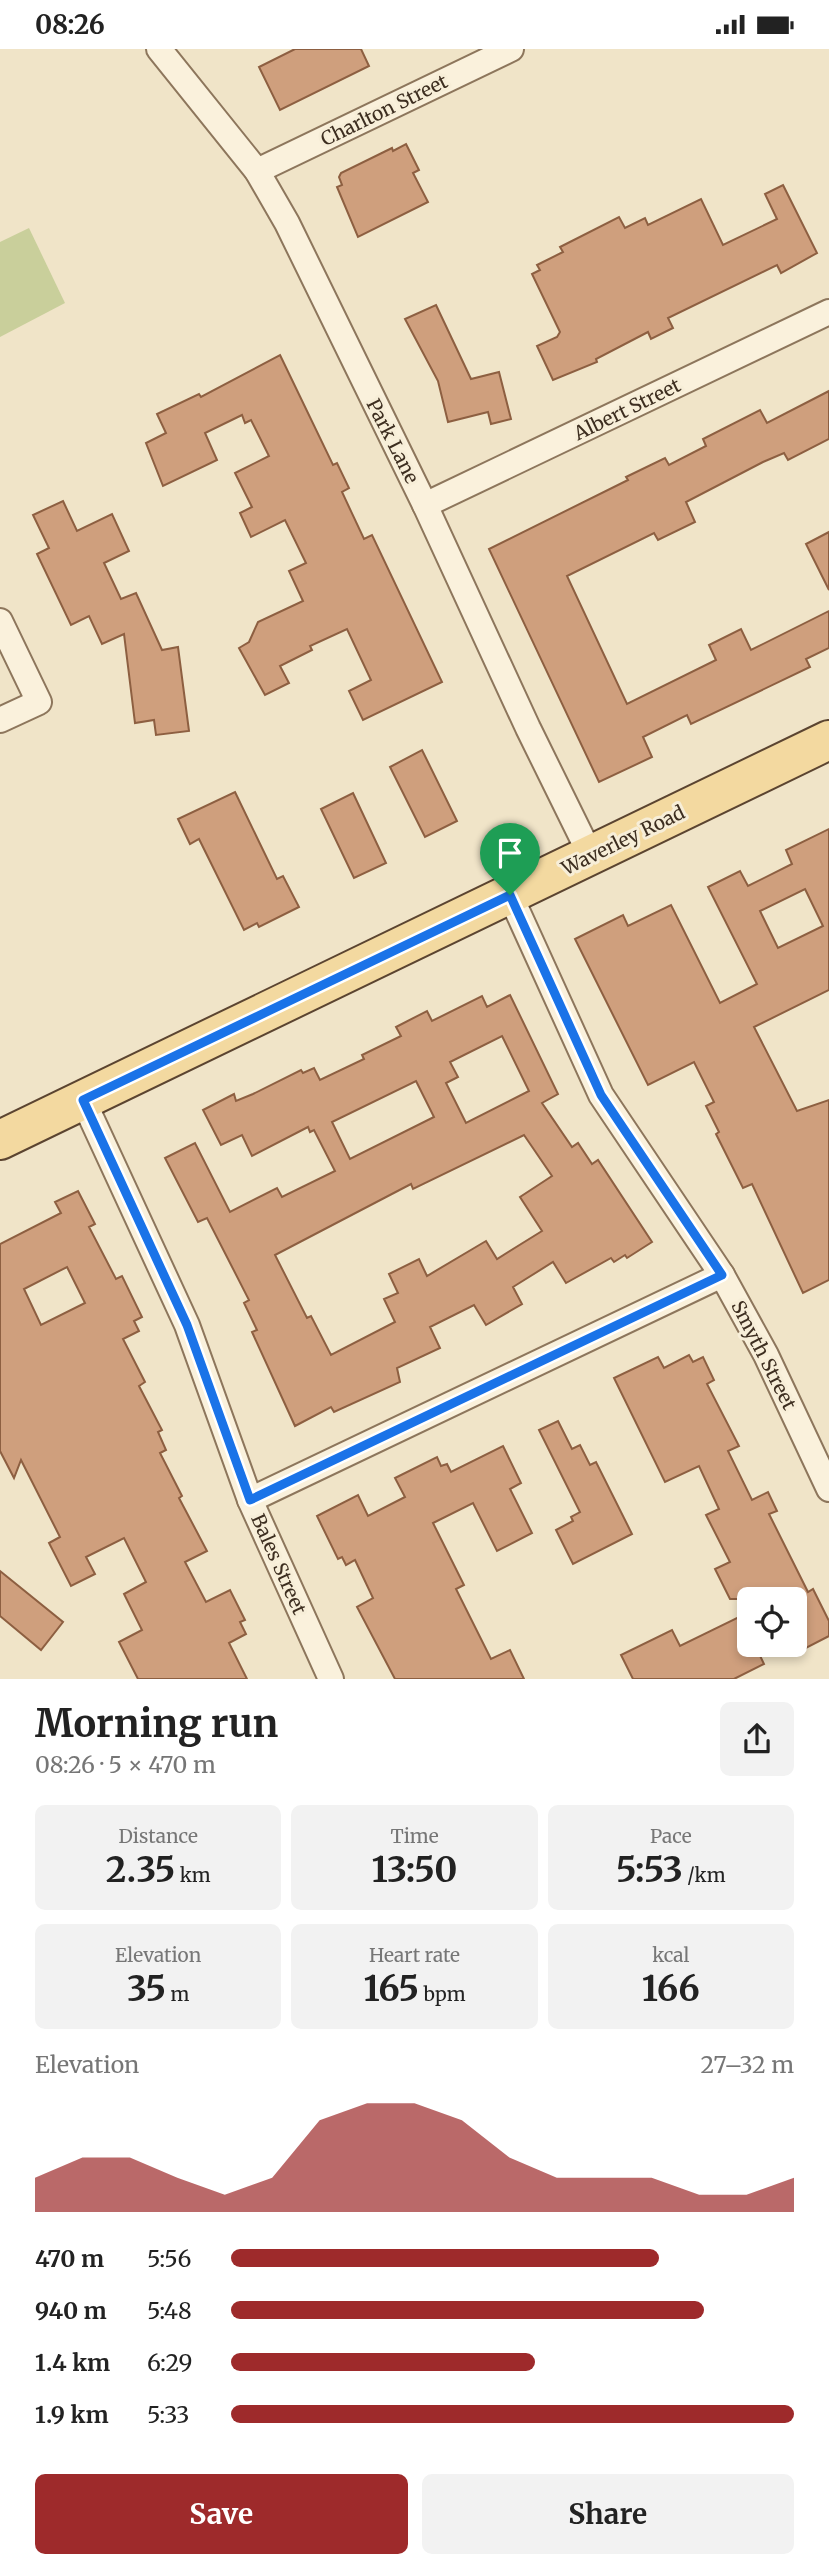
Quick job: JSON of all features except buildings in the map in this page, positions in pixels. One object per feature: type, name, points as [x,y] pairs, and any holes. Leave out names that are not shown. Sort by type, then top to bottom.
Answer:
[{"type":"main road","name":"Waverley Road","points":[[0,1140],[829,740]]},
{"type":"street","name":"Park Lane","points":[[159,49],[257,171],[287,223],[425,505],[528,728],[591,856]]},
{"type":"street","name":"Charlton Street","points":[[257,171],[511,49]]},
{"type":"street","name":"Albert Street","points":[[425,505],[829,312]]},
{"type":"street","points":[[0,621],[39,702],[0,720]]},
{"type":"street","name":"Smyth Street","points":[[510,895],[601,1095],[722,1275],[766,1355],[829,1489]]},
{"type":"street","name":"Bales Street","points":[[83,1100],[187,1325],[250,1500],[331,1679]]},
{"type":"street","points":[[250,1500],[722,1275]]},
{"type":"green space","points":[[29,228],[65,303],[0,337],[0,242]]},
{"type":"route","points":[[510,895],[601,1095],[722,1275],[250,1500],[187,1325],[83,1100],[510,895]]}]
